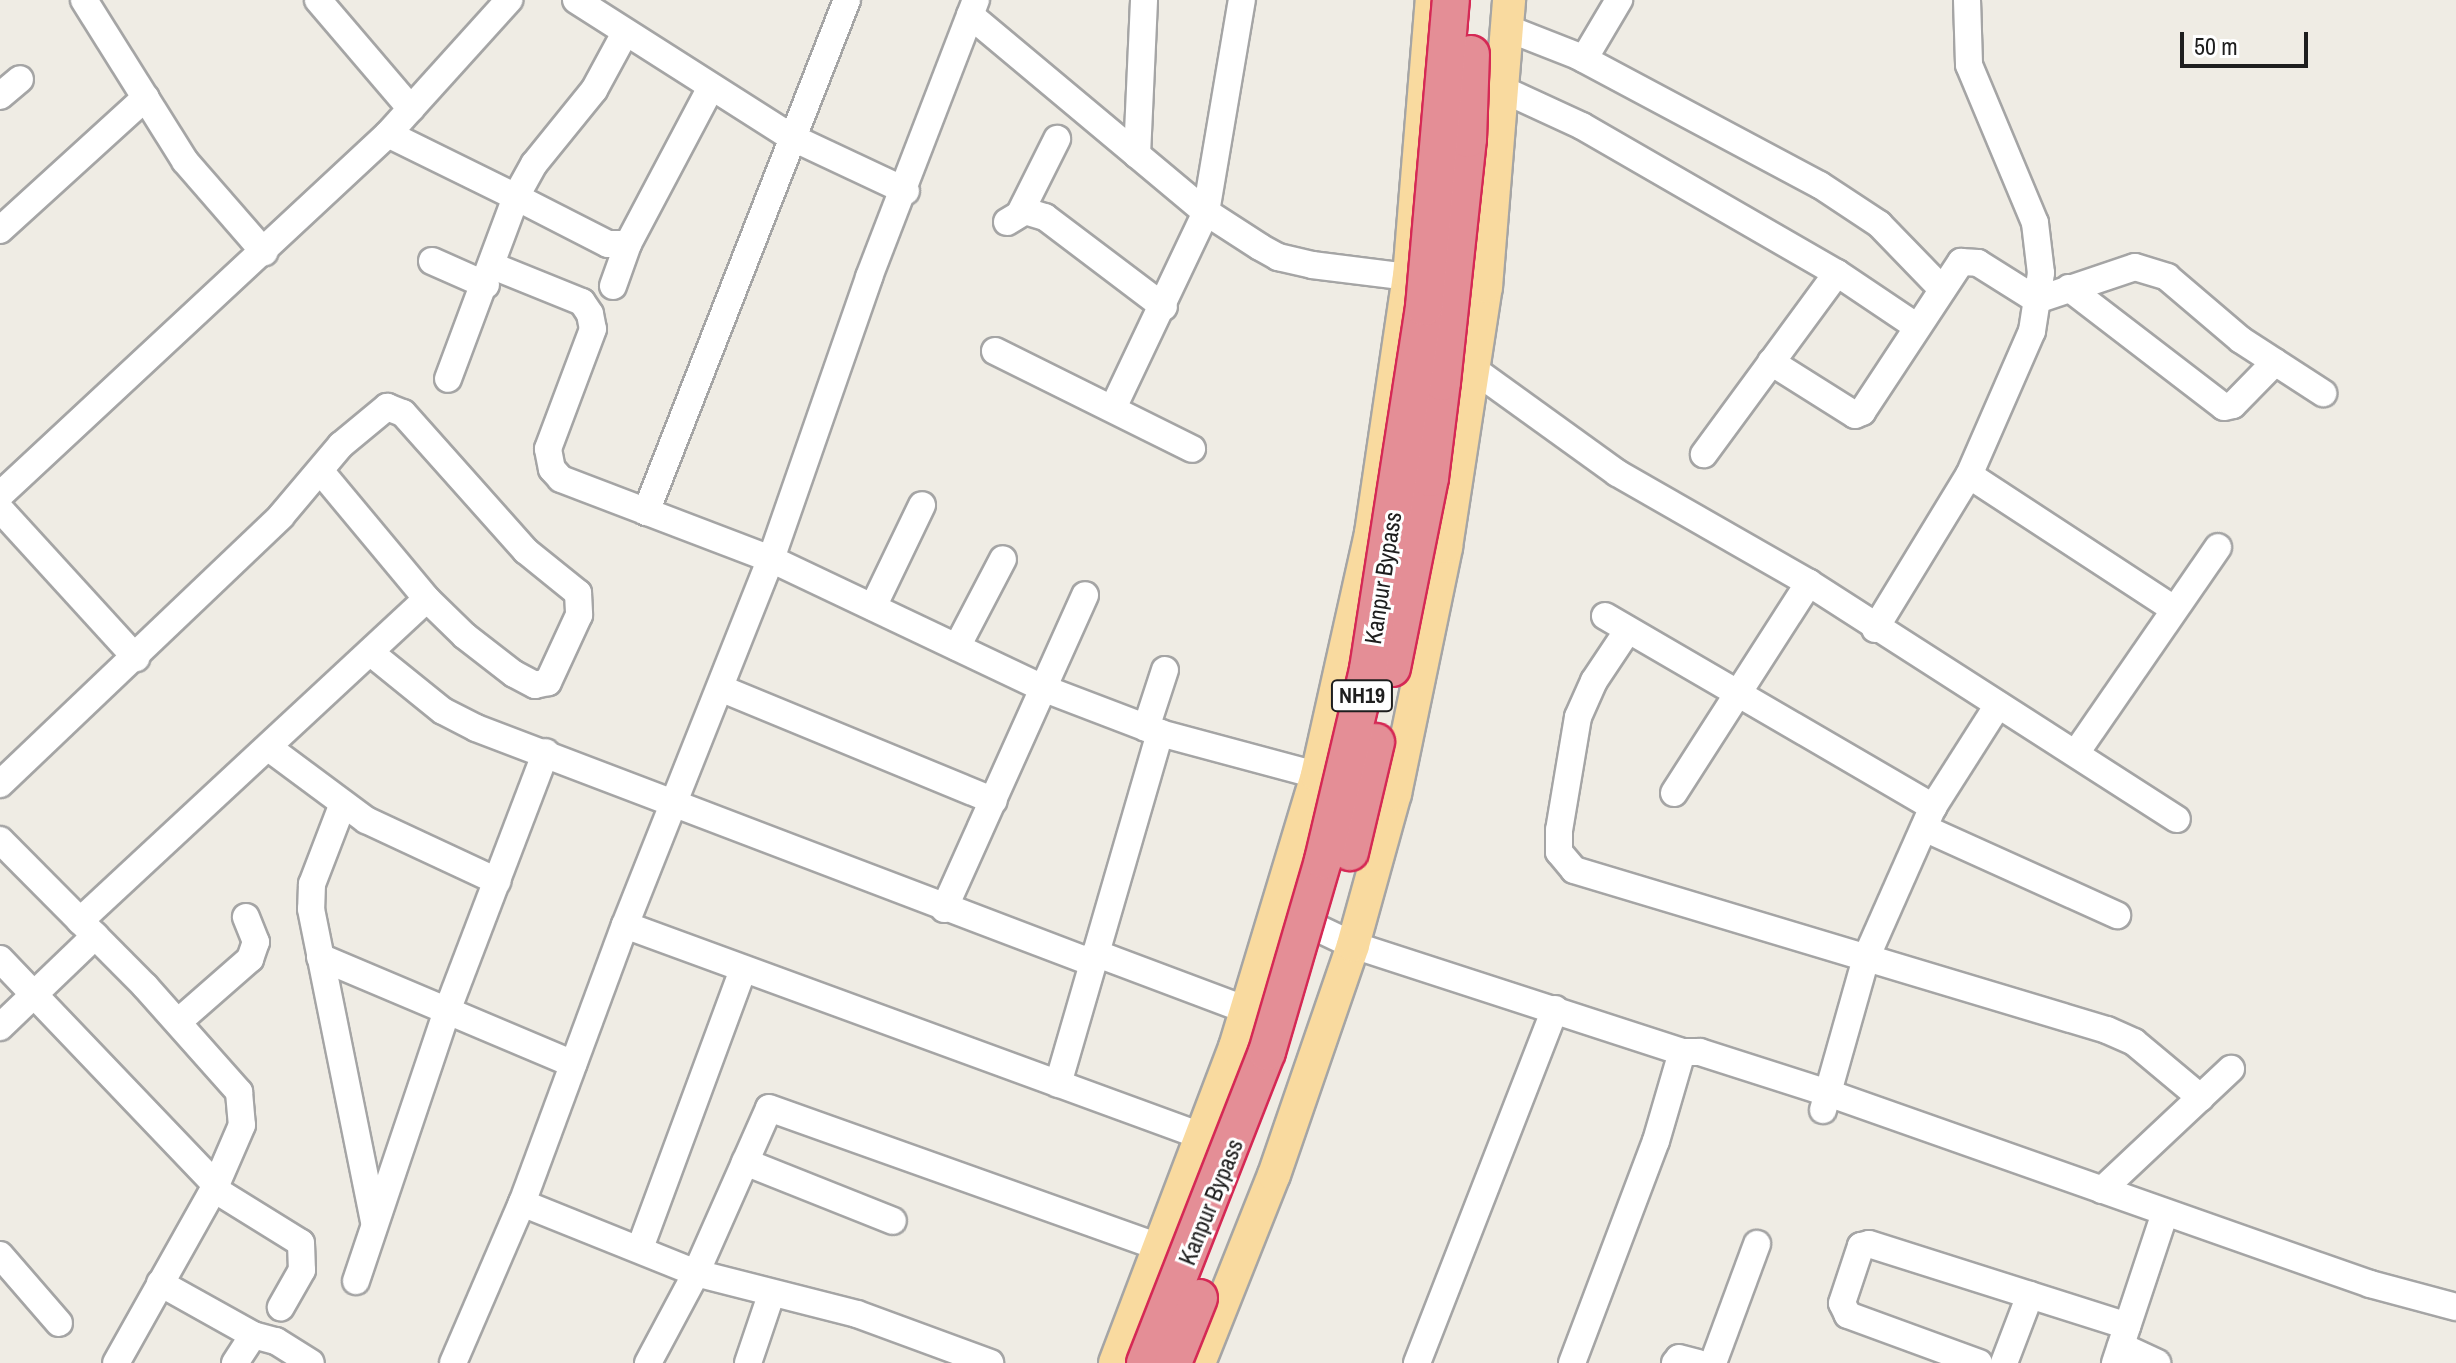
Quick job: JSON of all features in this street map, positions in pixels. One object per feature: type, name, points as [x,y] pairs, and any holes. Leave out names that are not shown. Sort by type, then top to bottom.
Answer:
[{"type":"highway","name":"Kanpur Bypass","points":[[1145,1363],[1267,1052],[1323,860],[1368,669],[1424,307],[1451,0]]},
{"type":"highway","name":"Kanpur Bypass","points":[[1173,1363],[1273,1108],[1367,786],[1430,478],[1460,232],[1473,0]]},
{"type":"main road","points":[[1115,1363],[1204,1137],[1280,910],[1317,775],[1371,533],[1409,277],[1432,0]]},
{"type":"main road","points":[[1199,1363],[1274,1175],[1353,945],[1395,794],[1446,547],[1473,369],[1504,90],[1509,15]]},
{"type":"street","points":[[84,0],[185,161],[264,252]]},
{"type":"street","points":[[318,0],[411,109]]},
{"type":"street","points":[[0,495],[388,134],[509,0]]},
{"type":"street","points":[[576,0],[791,137],[906,191]]},
{"type":"street","points":[[646,512],[847,0]]},
{"type":"street","points":[[1137,155],[1144,0]]},
{"type":"street","points":[[1113,408],[1164,307],[1206,212],[1242,0]]},
{"type":"street","points":[[1584,59],[1619,0]]},
{"type":"street","points":[[1875,629],[1969,475],[2032,331],[2041,273],[2035,223],[1969,65],[1967,0]]},
{"type":"street","points":[[453,1363],[522,1203],[625,925],[771,559],[869,277],[906,191],[973,8],[1137,155],[1206,212],[1278,257],[1409,277]]},
{"type":"street","points":[[1509,15],[1584,59],[1820,185],[1879,224],[1942,289]]},
{"type":"street","points":[[448,379],[490,276],[516,197],[534,164],[594,90],[625,33]]},
{"type":"street","points":[[613,286],[628,244],[711,87]]},
{"type":"street","points":[[1504,90],[1582,126],[1837,273],[1916,326]]},
{"type":"street","points":[[0,230],[146,97]]},
{"type":"street","points":[[388,134],[608,244],[628,244]]},
{"type":"street","points":[[1057,139],[1013,217],[1045,217],[1164,307]]},
{"type":"street","points":[[432,261],[582,302],[590,314],[593,329],[548,449],[552,469],[561,479],[771,559],[1045,689],[1153,730],[1317,775]]},
{"type":"street","points":[[1771,362],[1855,415],[1942,289],[1967,261],[2037,300],[2121,269],[2145,267],[2167,277],[2241,340],[2323,393]]},
{"type":"street","points":[[1704,454],[1837,273]]},
{"type":"street","points":[[2069,288],[2219,405],[2233,405],[2275,362]]},
{"type":"street","points":[[995,351],[1192,449]]},
{"type":"street","points":[[1473,369],[1617,473],[1809,583],[1875,629],[2177,819]]},
{"type":"street","points":[[0,784],[136,658],[322,473],[341,445],[380,410],[393,408],[526,551],[571,586],[581,602],[548,682],[535,685],[496,663],[427,599],[322,473]]},
{"type":"street","points":[[1969,475],[2174,609]]},
{"type":"street","points":[[873,607],[922,505]]},
{"type":"street","points":[[0,509],[136,658]]},
{"type":"street","points":[[2076,753],[2218,547]]},
{"type":"street","points":[[957,647],[1003,559]]},
{"type":"street","points":[[1674,793],[1734,695],[1809,583]]},
{"type":"street","points":[[944,909],[1085,595]]},
{"type":"street","points":[[0,1027],[34,995],[88,928],[269,748],[427,599]]},
{"type":"street","points":[[1605,616],[1929,818],[2117,915]]},
{"type":"street","points":[[1628,630],[1594,681],[1578,717],[1559,852],[1574,870],[2107,1030],[2134,1042],[2201,1098]]},
{"type":"street","points":[[371,653],[443,711],[672,805],[944,909],[1247,1010]]},
{"type":"street","points":[[1058,1084],[1153,730],[1165,670]]},
{"type":"street","points":[[720,688],[994,801]]},
{"type":"street","points":[[1826,1102],[1866,958],[1929,818],[1998,705]]},
{"type":"street","points":[[269,748],[342,806],[421,849],[497,881]]},
{"type":"street","points":[[356,1281],[447,1011],[546,752]]},
{"type":"street","points":[[342,806],[312,884],[320,957],[375,1226]]},
{"type":"street","points":[[0,840],[178,1022],[239,1092],[242,1125],[215,1187],[116,1363]]},
{"type":"street","points":[[1280,910],[1353,945],[1682,1052],[1700,1052],[1826,1102],[2162,1220],[2455,1309]]},
{"type":"street","points":[[178,1022],[250,959],[256,942],[246,917]]},
{"type":"street","points":[[625,925],[1204,1137]]},
{"type":"street","points":[[320,957],[573,1064]]},
{"type":"street","points":[[0,959],[215,1187],[301,1243],[302,1270],[281,1307]]},
{"type":"street","points":[[640,1248],[743,969]]},
{"type":"street","points":[[1417,1363],[1555,1009]]},
{"type":"street","points":[[1572,1363],[1656,1141],[1682,1052]]},
{"type":"street","points":[[2102,1190],[2151,1138],[2231,1069]]},
{"type":"street","points":[[1826,1102],[2102,1190],[2162,1220]]},
{"type":"street","points":[[648,1363],[696,1273],[769,1108],[1162,1248]]},
{"type":"street","points":[[745,1162],[893,1221]]},
{"type":"street","points":[[522,1203],[696,1273],[771,1295],[857,1314],[990,1363]]},
{"type":"street","points":[[2121,1345],[2162,1220]]},
{"type":"street","points":[[1713,1363],[1757,1244]]},
{"type":"street","points":[[1979,1363],[1848,1315],[1842,1303],[1857,1252],[1869,1244],[2030,1295],[2157,1363]]},
{"type":"street","points":[[0,1255],[59,1323]]},
{"type":"street","points":[[160,1283],[253,1335],[276,1341],[311,1363]]},
{"type":"street","points":[[748,1363],[771,1295]]},
{"type":"street","points":[[2004,1363],[2030,1295]]},
{"type":"street","points":[[235,1363],[253,1335]]},
{"type":"street","points":[[1675,1363],[1679,1358],[1698,1363]]}]
